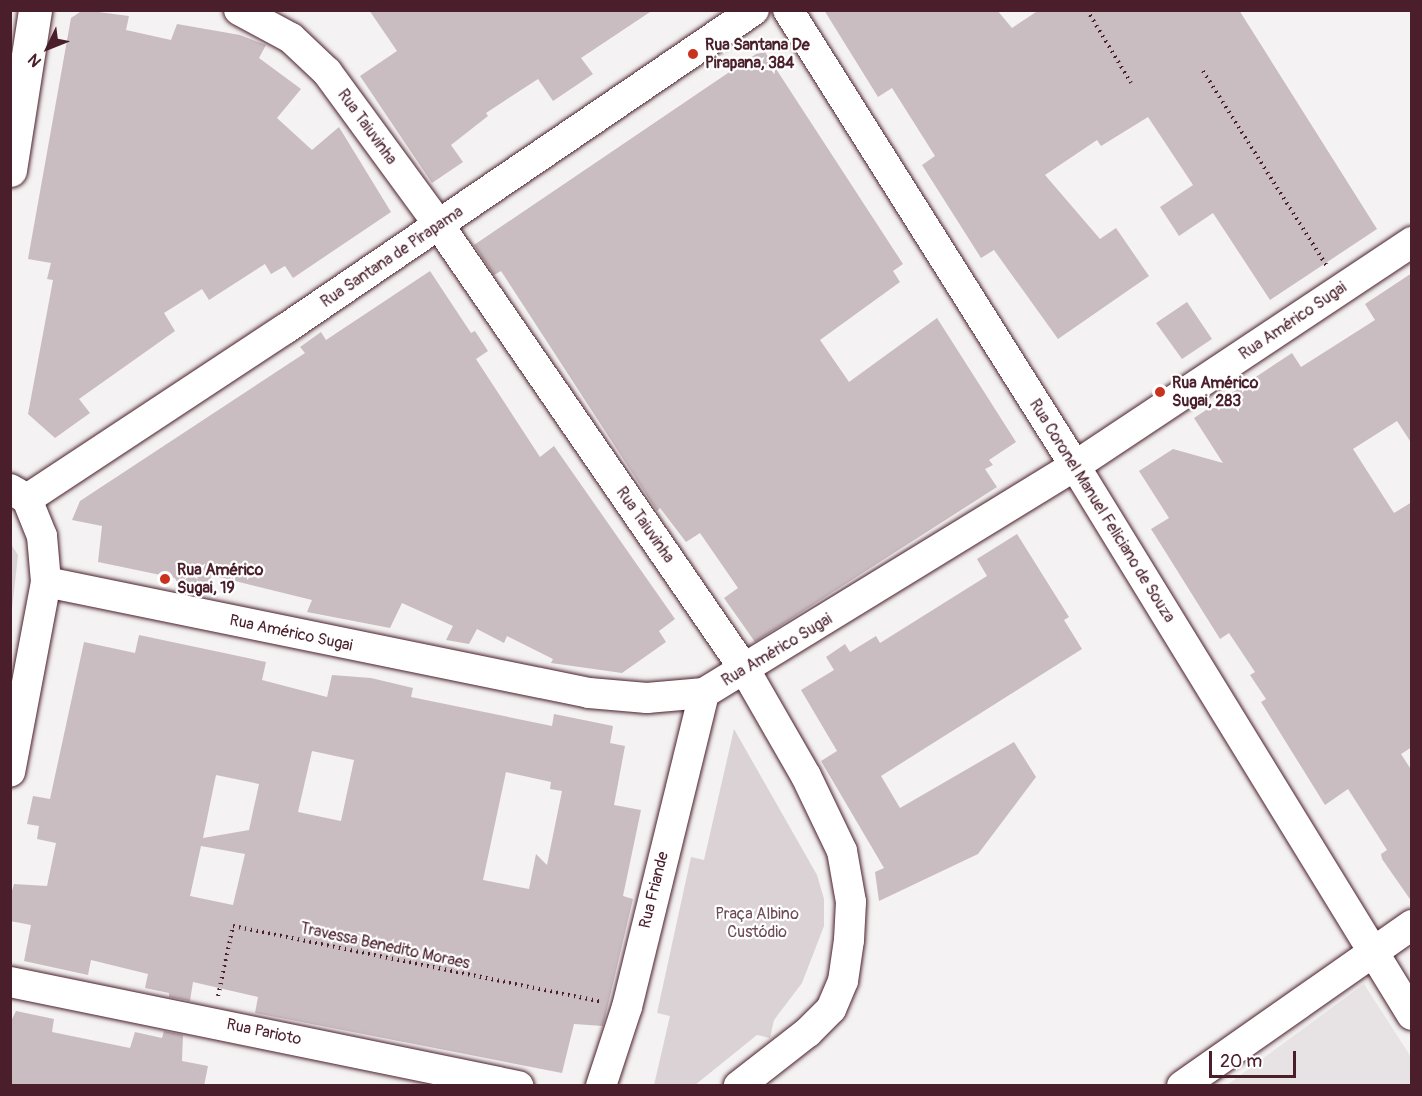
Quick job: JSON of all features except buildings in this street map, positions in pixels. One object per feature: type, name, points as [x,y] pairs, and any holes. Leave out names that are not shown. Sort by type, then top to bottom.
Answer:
[{"type":"street","points":[[10,170],[35,10]]},
{"type":"street","name":"Rua Taiuvinha","points":[[239,10],[291,39],[327,72],[439,225],[745,670],[806,776],[842,851],[851,902],[843,981],[831,1009],[808,1032],[739,1086]]},
{"type":"street","name":"Rua Santana de Pirapama","points":[[19,494],[439,225],[754,10]]},
{"type":"street","name":"Rua Coronel Manuel Feliciano de Souza","points":[[788,10],[1075,466],[1412,1015]]},
{"type":"street","name":"Rua Américo Sugai","points":[[46,582],[589,693],[647,698],[704,693],[1075,466],[1412,242]]},
{"type":"street","points":[[10,772],[46,582],[42,536],[19,494]]},
{"type":"street","name":"Rua Friande","points":[[601,1086],[627,1007],[704,693]]},
{"type":"street","points":[[1182,1086],[1412,925]]},
{"type":"street","name":"Rua Parioto","points":[[10,982],[212,1021],[518,1086]]},
{"type":"path","points":[[1088,10],[1131,83]]},
{"type":"path","points":[[1203,71],[1341,289]]},
{"type":"path","name":"Travessa Benedito Moraes","points":[[212,1021],[233,926],[627,1007]]},
{"type":"shaded area","points":[[1364,984],[1411,1057],[1411,1085],[1227,1085]]},
{"type":"green space","points":[[11,544],[18,555],[11,618]]},
{"type":"green space","name":"Praça Albino Custódio","points":[[734,729],[817,875],[824,899],[824,926],[802,983],[774,1020],[770,1038],[757,1035],[695,1085],[654,1085],[670,1016],[657,1013],[691,857],[704,860]]},
{"type":"place","name":"Rua Santana De Pirapana, 384","points":[[693,54]]},
{"type":"place","name":"Rua Américo Sugai, 283","points":[[1160,392]]},
{"type":"place","name":"Rua Américo Sugai, 19","points":[[165,579]]}]
